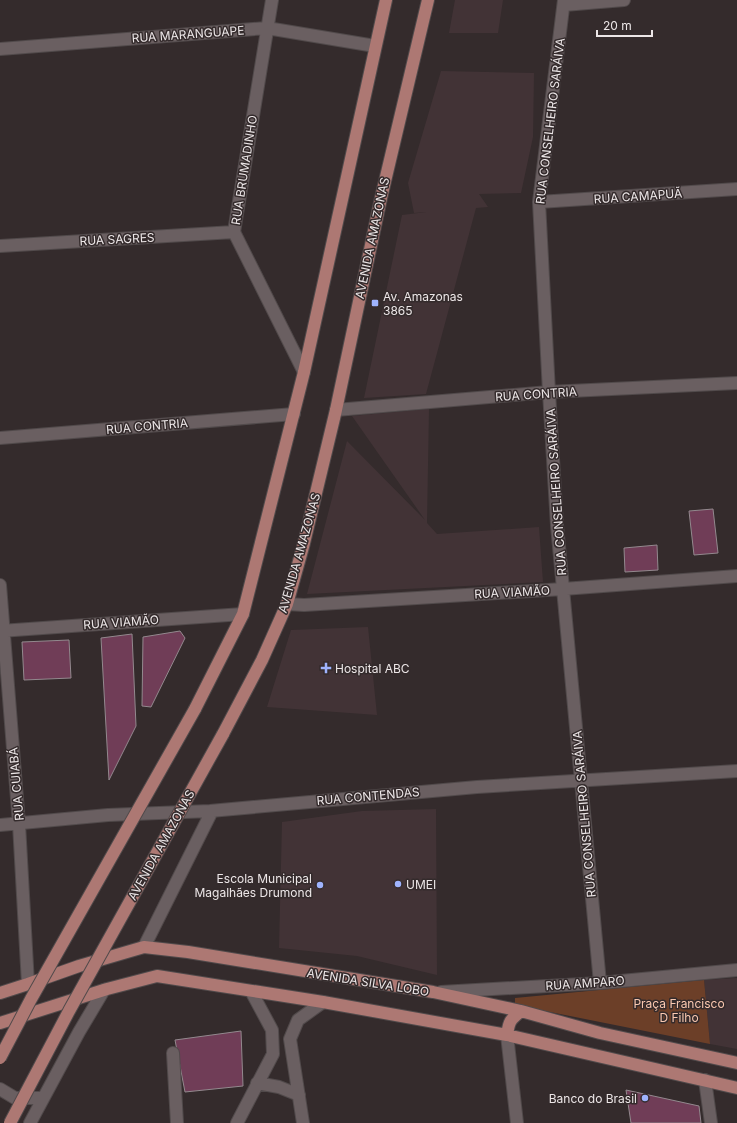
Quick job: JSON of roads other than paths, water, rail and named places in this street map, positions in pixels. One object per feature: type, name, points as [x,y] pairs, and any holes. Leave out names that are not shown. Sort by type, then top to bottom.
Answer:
[{"type":"main road","points":[[0,1058],[194,709],[243,614],[304,372],[386,0]]},
{"type":"main road","name":"AVENIDA AMAZONAS","points":[[10,1123],[73,1004],[223,734],[262,660],[288,604],[336,410],[381,198],[428,0]]},
{"type":"main road","name":"AVENIDA SILVA LOBO","points":[[0,993],[79,966],[144,947],[188,952],[433,992],[521,1011],[600,1033],[737,1063]]},
{"type":"main road","points":[[0,1024],[104,990],[157,976],[323,1002],[507,1035],[737,1088]]},
{"type":"main road","points":[[507,1035],[511,1019],[521,1011]]},
{"type":"street","name":"RUA BRUMADINHO","points":[[272,0],[234,232],[304,372]]},
{"type":"street","points":[[564,2],[624,0]]},
{"type":"street","name":"RUA CONSELHEIRO SARÁIVA","points":[[564,2],[539,202],[549,392],[563,589],[600,983]]},
{"type":"street","name":"RUA MARANGUAPE","points":[[0,48],[267,28],[375,46]]},
{"type":"street","name":"RUA CAMAPUÃ","points":[[539,202],[737,189]]},
{"type":"street","name":"RUA SAGRES","points":[[0,246],[234,232]]},
{"type":"street","name":"RUA CONTRIA","points":[[336,410],[549,392],[737,383]]},
{"type":"street","name":"RUA CONTRIA","points":[[0,438],[294,414]]},
{"type":"street","name":"RUA VIAMÃO","points":[[288,604],[304,605],[563,589],[737,576]]},
{"type":"street","name":"RUA CUIABÁ","points":[[0,585],[2,631],[19,824],[28,984]]},
{"type":"street","name":"RUA VIAMÃO","points":[[2,631],[243,614]]},
{"type":"street","name":"RUA CONTENDAS","points":[[0,825],[108,815],[212,811],[438,790],[737,771]]},
{"type":"street","points":[[144,947],[212,811]]},
{"type":"street","name":"RUA AMPARO","points":[[433,992],[600,983],[737,970]]},
{"type":"street","points":[[30,1123],[42,1098],[104,990]]},
{"type":"street","points":[[237,1123],[273,1054],[272,1030],[251,991]]},
{"type":"street","points":[[303,1123],[290,1039],[298,1020],[323,1002]]},
{"type":"street","points":[[0,1024],[9,1026],[11,1034],[0,1052]]},
{"type":"street","points":[[507,1035],[517,1123]]},
{"type":"street","points":[[173,1053],[176,1123]]},
{"type":"street","points":[[705,1080],[711,1123]]},
{"type":"street","points":[[257,1083],[279,1087],[299,1095]]},
{"type":"street","points":[[0,1088],[16,1098],[42,1098]]},
{"type":"place","name":"Av. Amazonas 3865","points":[[375,303]]},
{"type":"place","name":"Hospital ABC","points":[[326,668]]},
{"type":"place","name":"UMEI","points":[[398,884]]},
{"type":"place","name":"Escola Municipal Magalhães Drumond","points":[[320,885]]},
{"type":"place","name":"Banco do Brasil","points":[[645,1098]]},
{"type":"park label","name":"Praça Francisco D Filho","points":[[679,1010]]}]
